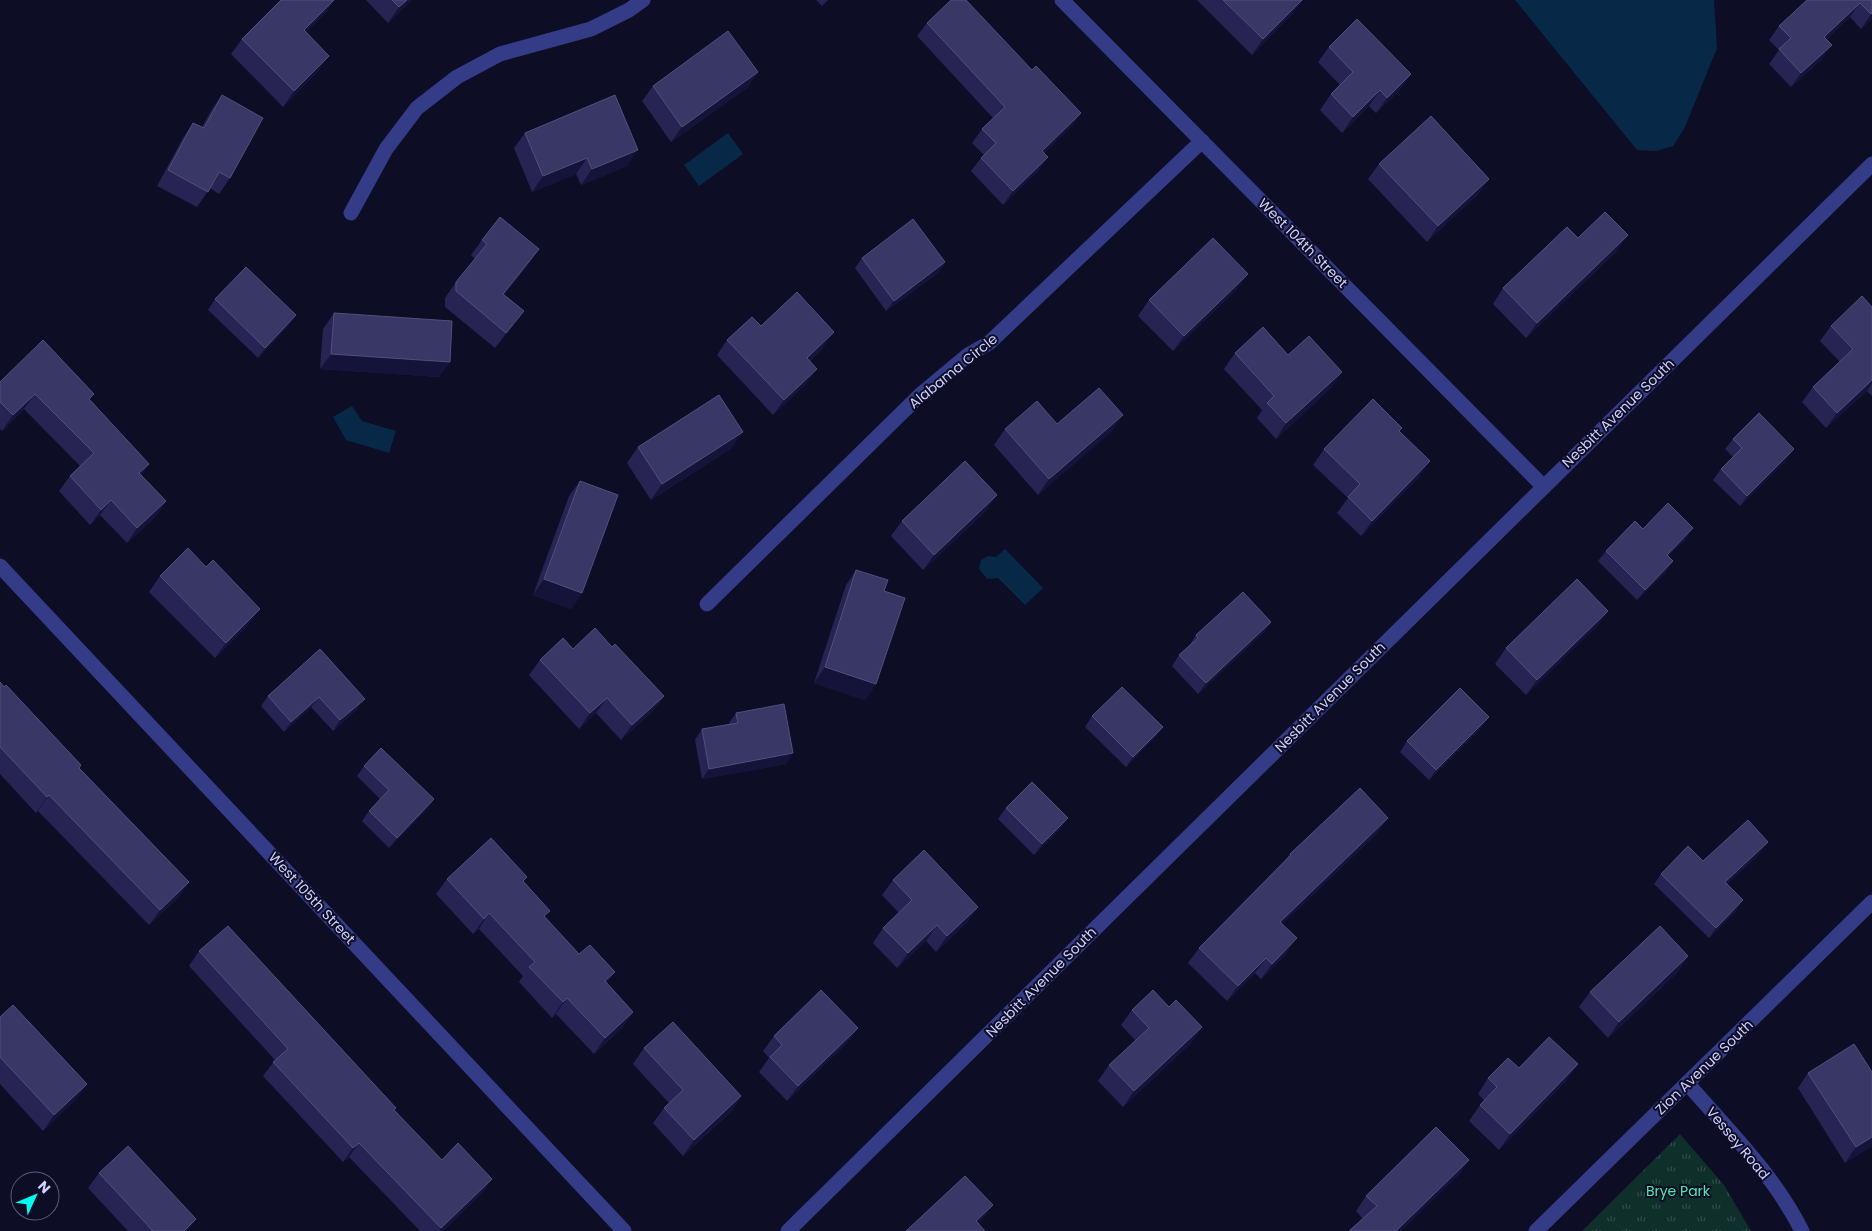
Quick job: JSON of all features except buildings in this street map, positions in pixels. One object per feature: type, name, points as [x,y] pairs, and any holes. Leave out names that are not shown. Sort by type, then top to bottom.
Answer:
[{"type":"street","points":[[351,213],[386,149],[416,108],[457,77],[500,54],[590,29],[630,10],[643,0]]},
{"type":"street","name":"West 104th Street","points":[[1062,0],[1544,487]]},
{"type":"street","name":"Alabama Circle","points":[[707,604],[920,395],[968,355],[989,343],[1202,141]]},
{"type":"street","name":"Nesbitt Avenue South","points":[[788,1231],[1872,164]]},
{"type":"street","name":"West 105th Street","points":[[0,566],[624,1231]]},
{"type":"street","name":"Zion Avenue South","points":[[1536,1231],[1872,902]]},
{"type":"street","name":"Vessey Road","points":[[1687,1083],[1757,1161],[1795,1217],[1802,1231]]},
{"type":"green space","name":"Brye Park","points":[[1680,1134],[1724,1185],[1751,1231],[1582,1231]]},
{"type":"water","points":[[1515,0],[1714,0],[1717,48],[1685,127],[1673,146],[1656,151],[1637,150]]},
{"type":"water","points":[[728,133],[743,154],[699,186],[684,165]]},
{"type":"water","points":[[352,406],[362,421],[396,431],[389,453],[346,440],[333,417]]},
{"type":"water","points":[[1005,549],[1043,588],[1025,605],[998,578],[987,579],[979,569],[981,560],[988,556],[996,557]]}]
